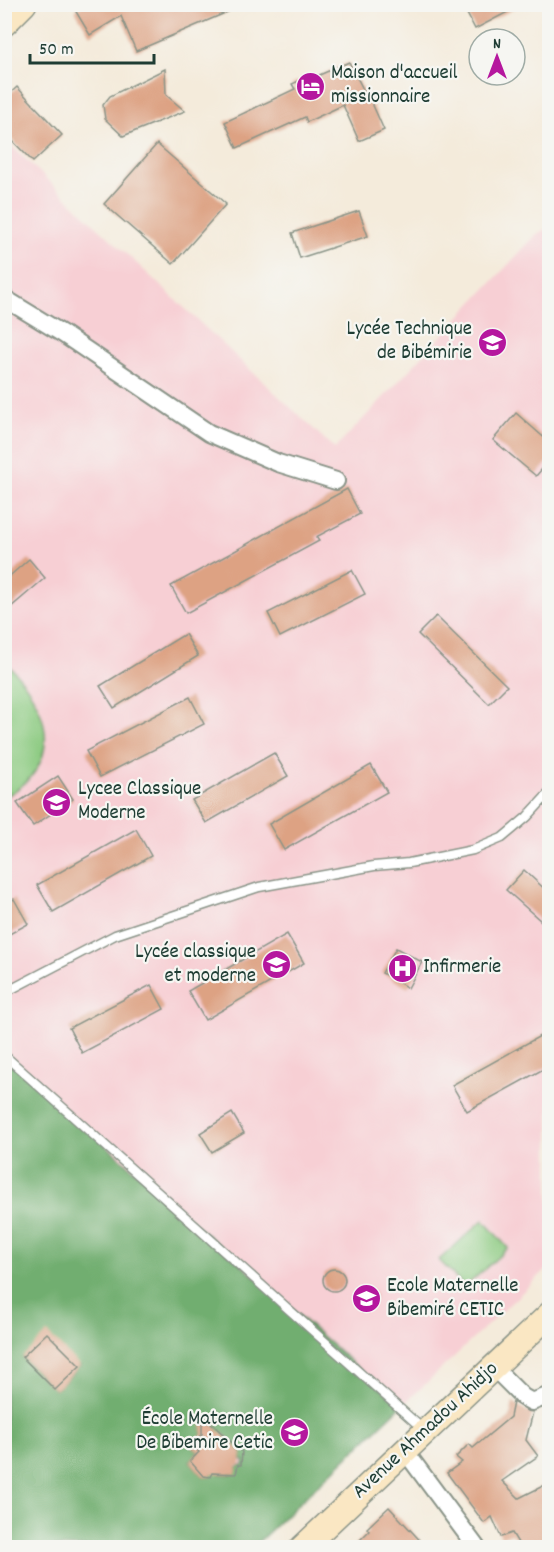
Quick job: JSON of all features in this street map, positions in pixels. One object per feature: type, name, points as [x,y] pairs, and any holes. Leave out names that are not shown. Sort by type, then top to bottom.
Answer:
[{"type":"main road","points":[[4,24],[24,4]]},
{"type":"main road","name":"Avenue Ahmadou Ahidjo","points":[[302,1548],[549,1314]]},
{"type":"street","points":[[4,298],[63,334],[209,432],[278,463],[336,481]]},
{"type":"street","points":[[493,1367],[522,1397],[532,1402],[547,1400]]},
{"type":"street","points":[[405,1450],[477,1548]]},
{"type":"lane","points":[[4,993],[115,935],[260,887],[374,866],[409,863],[473,850],[502,838],[527,817],[549,792]]},
{"type":"lane","points":[[4,1055],[426,1431]]},
{"type":"shaded area","name":"Lycée classique et moderne","points":[[4,139],[335,449],[537,234],[549,227],[549,1267],[253,1547],[5,1547]]},
{"type":"green space","points":[[4,661],[20,677],[32,695],[41,713],[45,732],[44,750],[38,767],[25,783],[5,797]]},
{"type":"green space","points":[[4,1055],[401,1406],[253,1547],[5,1547]],"holes":[[[23,1358],[80,1366],[55,1390]],[[210,1422],[218,1428],[218,1435],[223,1434],[242,1452],[241,1460],[245,1461],[244,1465],[237,1467],[235,1474],[220,1474],[215,1469],[210,1477],[203,1476],[190,1461],[199,1452],[191,1444],[202,1435],[202,1423]]]},
{"type":"green space","points":[[483,1220],[508,1248],[465,1287],[439,1260]]},
{"type":"building","points":[[85,4],[244,5],[136,51],[121,16],[90,35],[75,10]]},
{"type":"building","points":[[462,4],[523,4],[479,27],[474,27]]},
{"type":"building","points":[[349,62],[365,93],[367,92],[384,130],[359,141],[343,105],[307,122],[305,117],[237,148],[225,122],[295,89],[292,84]]},
{"type":"building","points":[[165,69],[166,95],[185,111],[123,136],[105,119],[103,105],[110,96]]},
{"type":"building","points":[[17,87],[62,135],[33,162],[4,132],[4,99]]},
{"type":"building","points":[[157,144],[226,204],[173,264],[104,204]]},
{"type":"building","points":[[359,211],[368,236],[300,258],[292,233]]},
{"type":"building","points":[[516,413],[549,442],[549,461],[536,476],[493,440]]},
{"type":"building","points":[[347,489],[360,514],[316,537],[319,541],[186,613],[171,586]]},
{"type":"building","points":[[29,559],[45,578],[4,613],[4,581]]},
{"type":"building","points":[[352,570],[365,594],[280,637],[268,613]]},
{"type":"building","points":[[436,616],[507,686],[489,704],[418,634]]},
{"type":"building","points":[[185,634],[198,656],[114,708],[100,686]]},
{"type":"building","points":[[190,697],[204,724],[100,777],[86,751]]},
{"type":"building","points":[[274,753],[288,776],[206,823],[192,800]]},
{"type":"building","points":[[371,765],[387,792],[284,850],[269,824]]},
{"type":"building","points":[[58,776],[73,799],[33,826],[17,803]]},
{"type":"building","points":[[136,829],[151,856],[53,912],[37,885]]},
{"type":"building","points":[[524,870],[549,893],[549,928],[506,890]]},
{"type":"building","points":[[14,899],[28,924],[4,937],[4,904]]},
{"type":"building","points":[[287,934],[304,963],[205,1020],[188,991]]},
{"type":"building","name":"Infirmerie","points":[[396,948],[422,962],[408,988],[382,973]]},
{"type":"building","points":[[151,985],[164,1009],[82,1053],[69,1028]]},
{"type":"building","points":[[549,1031],[549,1066],[467,1111],[452,1085]]},
{"type":"building","points":[[232,1113],[244,1133],[212,1152],[200,1133]]},
{"type":"building","points":[[334,1269],[342,1272],[345,1280],[342,1288],[334,1291],[326,1288],[323,1280],[326,1272]]},
{"type":"building","name":"Ecole Maternelle Bibemiré CETIC","points":[[368,1288],[376,1296],[373,1307],[367,1309],[356,1302],[356,1290]]},
{"type":"building","points":[[47,1333],[80,1366],[55,1390],[22,1357]]},
{"type":"building","points":[[513,1402],[533,1412],[526,1440],[538,1456],[502,1481],[519,1498],[549,1483],[549,1548],[521,1548],[512,1533],[501,1537],[492,1517],[484,1523],[447,1473],[462,1462],[456,1457],[469,1444],[473,1448],[510,1417]]},
{"type":"building","points":[[210,1422],[242,1452],[241,1465],[238,1465],[236,1474],[212,1473],[210,1477],[203,1476],[190,1461],[199,1452],[191,1444],[202,1435],[202,1423]]},
{"type":"building","points":[[389,1507],[427,1548],[352,1548],[369,1531],[367,1528]]},
{"type":"place","name":"Maison d'accueil missionnaire","points":[[310,86]]},
{"type":"place","name":"Lycée Technique de Bibémirie","points":[[493,342]]},
{"type":"place","name":"Lycee Classique Moderne","points":[[57,802]]},
{"type":"place","name":"Lycée classique et moderne","points":[[277,965]]},
{"type":"place","name":"Infirmerie","points":[[402,968]]},
{"type":"place","name":"Ecole Maternelle Bibemiré CETIC","points":[[366,1299]]},
{"type":"place","name":"École Maternelle De Bibemire Cetic","points":[[294,1432]]}]
